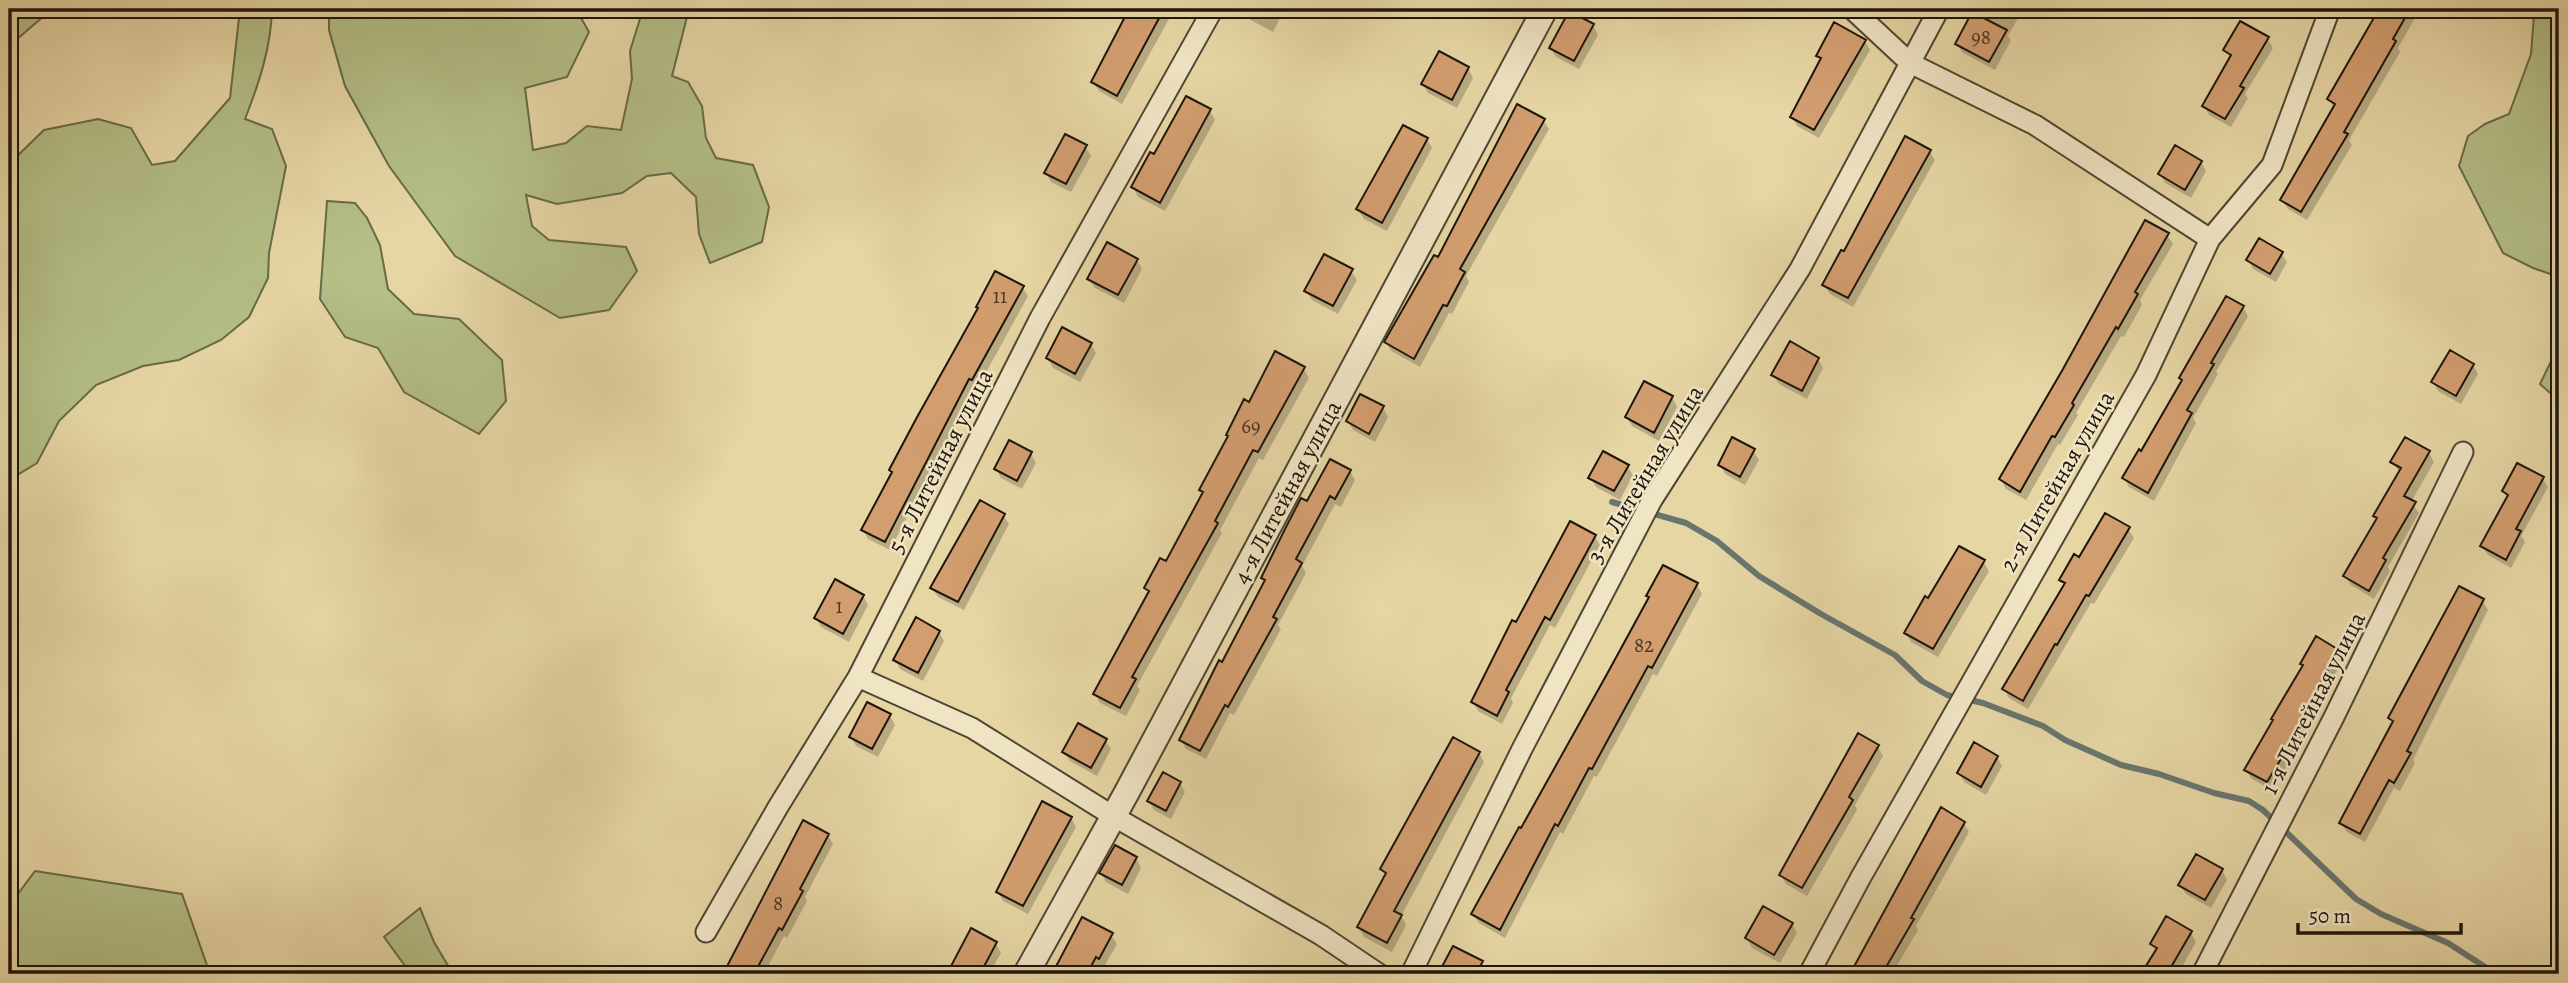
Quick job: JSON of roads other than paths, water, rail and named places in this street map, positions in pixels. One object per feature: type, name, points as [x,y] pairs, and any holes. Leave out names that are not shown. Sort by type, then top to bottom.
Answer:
[{"type":"street","name":"5-я Литейная улица","points":[[706,932],[778,807],[858,677],[1040,318],[1213,9]]},
{"type":"street","name":"4-я Литейная улица","points":[[1026,974],[1545,9]]},
{"type":"street","points":[[1852,9],[1910,63],[2035,125],[2210,239]]},
{"type":"street","name":"3-я Литейная улица","points":[[1411,974],[1522,749],[1652,500],[1800,269],[1939,9]]},
{"type":"street","name":"2-я Литейная улица","points":[[1809,974],[1861,877],[2146,376],[2210,239],[2272,165],[2330,9]]},
{"type":"street","name":"1-я Литейная улица","points":[[2202,974],[2334,717],[2463,452]]},
{"type":"street","points":[[858,677],[972,728],[1113,816],[1321,935],[1378,974]]},
{"type":"waterway","points":[[1612,502],[1686,523],[1717,541],[1759,576],[1895,655],[1922,681],[1947,695],[1983,703],[2043,726],[2065,740],[2121,765],[2249,801],[2263,810],[2356,899],[2381,914],[2448,943],[2496,974]]}]
